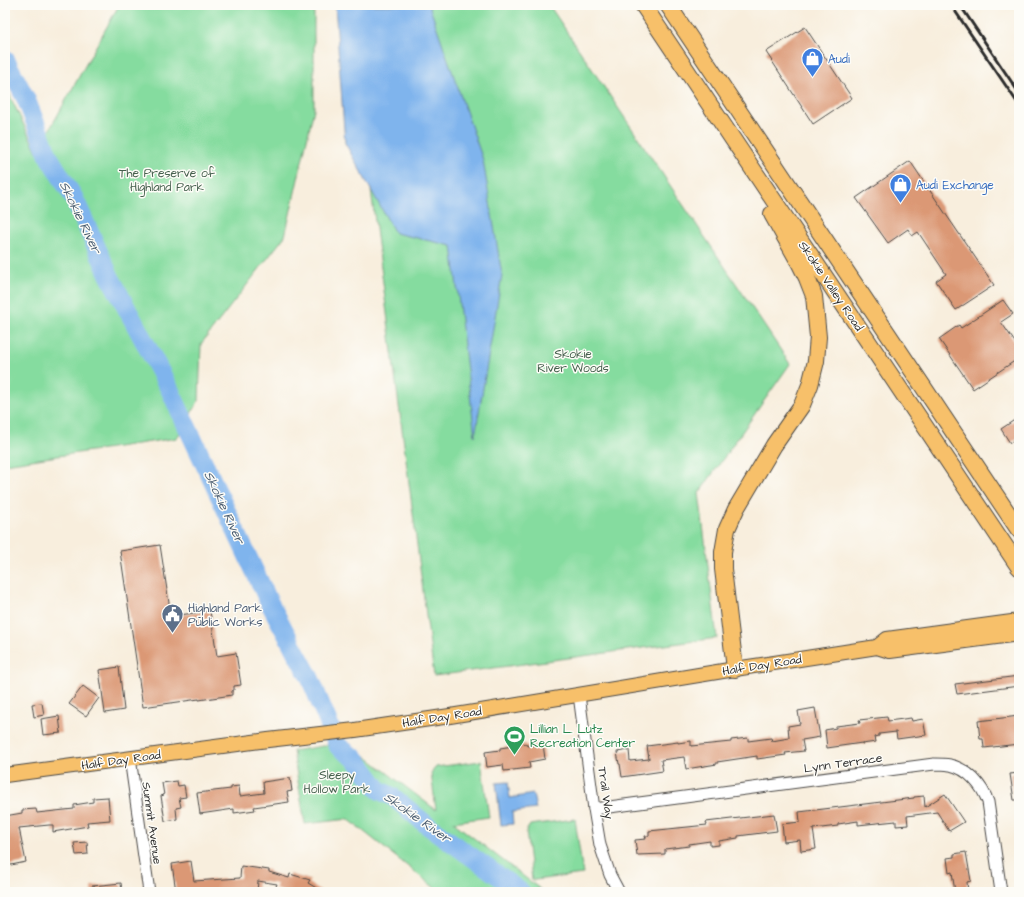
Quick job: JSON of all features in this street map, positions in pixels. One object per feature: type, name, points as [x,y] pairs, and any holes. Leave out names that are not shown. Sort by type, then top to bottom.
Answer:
[{"type":"highway","name":"Skokie Valley Road","points":[[643,5],[1019,567]]},
{"type":"highway","name":"Skokie Valley Road","points":[[668,5],[1019,530]]},
{"type":"highway","points":[[707,100],[807,278],[814,296],[818,337],[816,360],[810,385],[802,405],[774,445],[736,509],[727,529],[723,552],[723,569],[735,669]]},
{"type":"main road","name":"Half Day Road","points":[[877,647],[887,639],[1019,621]]},
{"type":"main road","name":"Half Day Road","points":[[5,775],[355,730],[877,647],[890,651],[1019,634]]},
{"type":"street","name":"Trail Way","points":[[579,695],[600,845],[618,892]]},
{"type":"street","name":"Summit Avenue","points":[[130,758],[149,892]]},
{"type":"street","name":"Lynn Terrace","points":[[594,810],[934,764],[950,766],[963,770],[977,782],[988,802],[1001,892]]},
{"type":"green space","name":"The Preserve of Highland Park","points":[[119,5],[314,5],[314,109],[285,236],[201,344],[199,400],[177,438],[5,464],[5,86],[37,152]]},
{"type":"green space","name":"Skokie River Woods","points":[[347,5],[549,5],[790,364],[699,493],[717,638],[434,676]]},
{"type":"green space","name":"Sleepy Hollow Park","points":[[347,742],[436,810],[431,773],[436,767],[481,761],[489,817],[453,822],[544,892],[440,892],[348,819],[305,824],[293,751]]},
{"type":"green space","points":[[575,819],[583,874],[532,880],[526,831],[530,825]]},
{"type":"water","points":[[335,5],[429,5],[483,160],[502,275],[475,436],[452,246],[395,233],[345,143]]},
{"type":"water","points":[[508,782],[510,798],[533,794],[536,809],[512,812],[513,824],[501,825],[496,783]]},
{"type":"building","name":"Audi","points":[[805,27],[852,98],[813,124],[766,52]]},
{"type":"building","points":[[910,161],[994,285],[956,310],[936,281],[946,274],[918,232],[912,236],[908,229],[888,243],[856,198]]},
{"type":"building","points":[[1003,300],[1013,314],[1001,322],[1019,348],[1019,358],[973,389],[939,339],[959,325],[961,328]]},
{"type":"building","points":[[1019,417],[1019,437],[1010,443],[1001,429]]},
{"type":"building","name":"Highland Park Public Works","points":[[160,545],[171,616],[210,611],[217,656],[236,653],[241,685],[234,686],[232,695],[143,707],[120,551]]},
{"type":"building","points":[[119,667],[124,710],[105,713],[99,670]]},
{"type":"building","points":[[1019,676],[1019,686],[957,694],[955,684]]},
{"type":"building","points":[[83,686],[99,698],[86,716],[69,704]]},
{"type":"building","points":[[42,703],[44,715],[34,717],[32,704]]},
{"type":"building","points":[[815,708],[820,737],[802,740],[804,751],[785,753],[786,755],[757,759],[757,756],[717,762],[717,764],[686,769],[684,757],[661,760],[663,771],[622,777],[617,752],[629,750],[630,761],[649,759],[647,746],[691,741],[691,746],[731,742],[731,740],[748,738],[748,741],[771,738],[772,741],[789,738],[788,726],[800,724],[798,711]]},
{"type":"building","points":[[59,716],[61,733],[43,735],[41,719]]},
{"type":"building","points":[[1019,716],[1019,744],[984,748],[983,739],[980,739],[978,721]]},
{"type":"building","points":[[887,717],[888,721],[911,718],[912,721],[923,719],[926,735],[897,739],[896,732],[879,734],[879,736],[875,737],[876,742],[827,748],[825,730],[836,728],[836,726],[860,723],[859,720]]},
{"type":"building","name":"Lillian L. Lutz Recreation Center","points":[[526,744],[527,746],[543,744],[545,759],[529,762],[530,768],[504,771],[503,765],[487,767],[485,752]]},
{"type":"building","points":[[1019,773],[1019,800],[1014,800],[1010,774]]},
{"type":"building","points":[[290,778],[292,791],[287,792],[289,802],[254,807],[255,810],[234,813],[234,809],[200,814],[197,793],[231,789],[231,787],[239,786],[240,796],[264,793],[263,782]]},
{"type":"building","points":[[177,781],[178,786],[184,785],[186,797],[179,798],[181,807],[176,808],[177,819],[165,821],[161,796],[164,795],[162,783]]},
{"type":"building","points":[[945,794],[964,822],[949,831],[937,812],[907,816],[908,825],[896,826],[896,821],[858,825],[858,821],[838,824],[838,826],[813,829],[816,849],[801,851],[800,840],[784,842],[782,824],[800,822],[799,812],[924,796],[925,807]]},
{"type":"building","points":[[108,797],[110,820],[87,822],[88,826],[53,832],[53,825],[19,828],[26,862],[6,866],[5,850],[9,849],[5,826],[5,816],[22,813],[22,810],[36,809],[37,813],[74,809],[74,805],[93,802],[93,798]]},
{"type":"building","points":[[774,814],[777,831],[738,836],[738,838],[719,841],[719,845],[710,846],[710,841],[689,844],[689,846],[665,849],[665,854],[637,855],[635,840],[646,839],[645,836],[649,836],[649,831],[707,825],[706,822]]},
{"type":"building","points":[[87,842],[88,854],[76,855],[74,843]]},
{"type":"building","points":[[966,852],[971,881],[967,882],[968,892],[955,892],[952,872],[949,873],[947,858],[954,857],[954,854]]},
{"type":"building","points":[[191,861],[194,881],[240,878],[241,866],[269,870],[269,872],[289,878],[290,874],[310,880],[308,883],[323,892],[284,892],[275,889],[277,884],[258,881],[257,892],[176,892],[172,864]]},
{"type":"building","points":[[121,883],[122,892],[92,892],[92,886]]},
{"type":"waterway","name":"Skokie River","points":[[5,59],[26,99],[49,157],[74,198],[109,275],[169,388],[269,602],[310,678],[338,746],[356,759],[379,790],[393,797],[427,825],[521,892]]},
{"type":"railway","points":[[951,5],[1019,105]]},
{"type":"railway","points":[[960,5],[1019,93]]},
{"type":"place","name":"Audi","points":[[812,78]]},
{"type":"place","name":"Audi Exchange","points":[[901,204]]},
{"type":"place","name":"Highland Park Public Works","points":[[173,634]]},
{"type":"place","name":"Lillian L. Lutz Recreation Center","points":[[515,756]]}]
